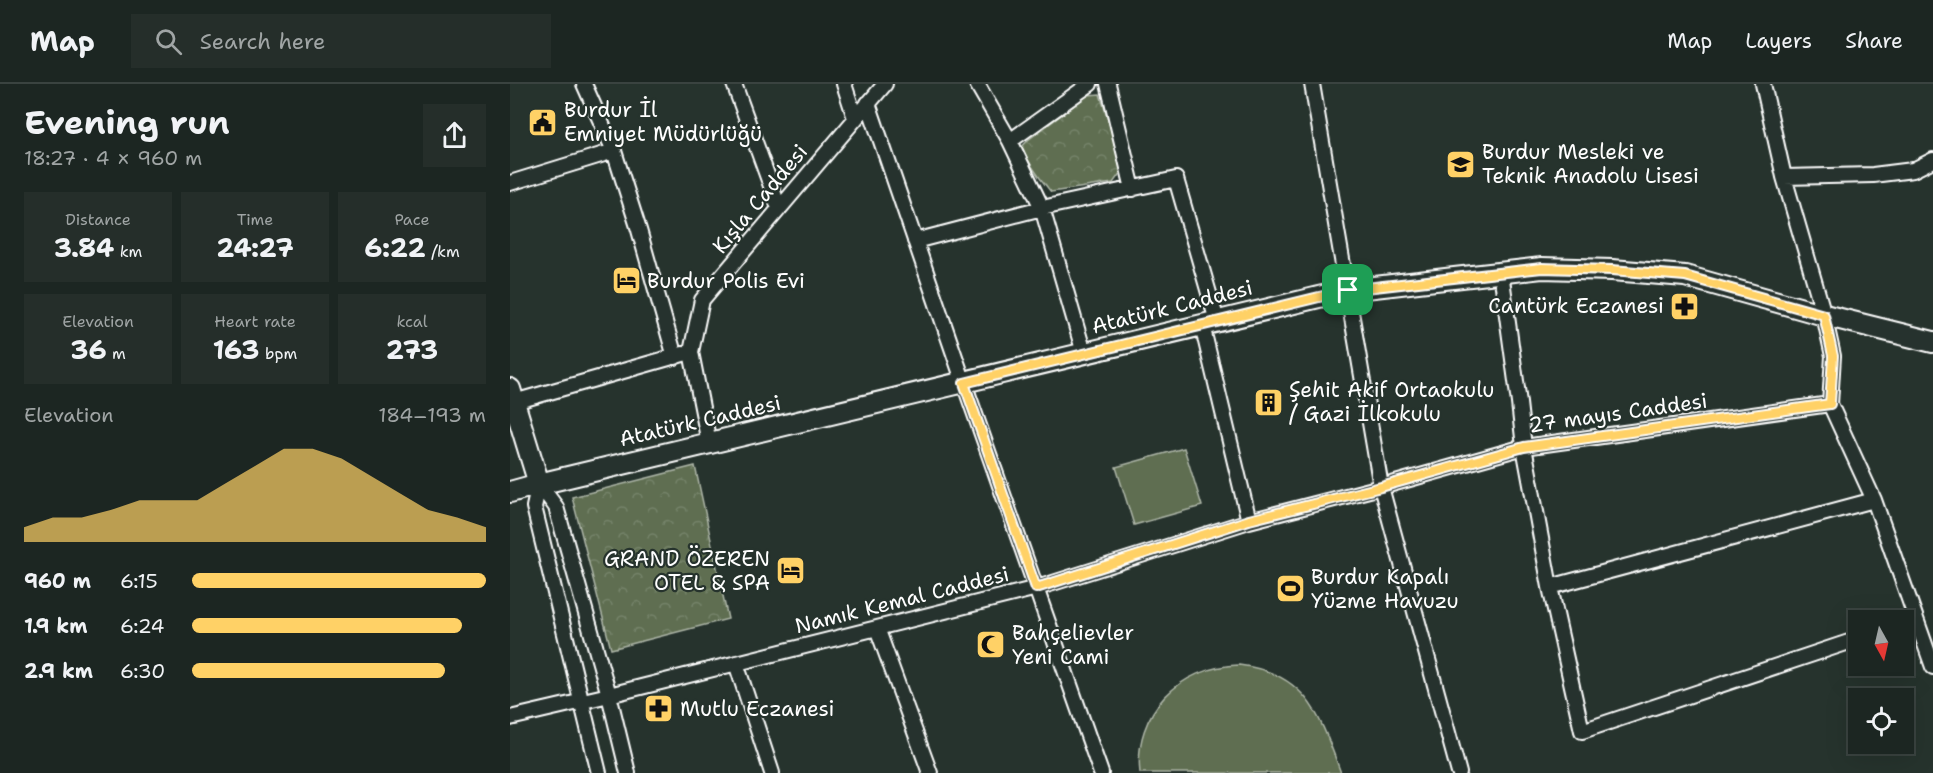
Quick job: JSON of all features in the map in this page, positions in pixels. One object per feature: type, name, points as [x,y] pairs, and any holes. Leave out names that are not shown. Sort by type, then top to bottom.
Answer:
[{"type":"main road","name":"Atatürk Caddesi","points":[[510,492],[1348,290],[1542,268],[1612,270],[1685,276],[1824,315],[1933,342]]},
{"type":"main road","points":[[512,395],[539,484]]},
{"type":"street","points":[[584,84],[614,151],[675,357]]},
{"type":"street","points":[[734,84],[779,208]]},
{"type":"street","points":[[844,84],[855,118]]},
{"type":"street","name":"Kışla Caddesi","points":[[691,352],[702,300],[885,84]]},
{"type":"street","points":[[977,84],[1010,141],[1042,208],[1084,353]]},
{"type":"street","points":[[1010,141],[1089,84]]},
{"type":"street","points":[[1108,84],[1133,189]]},
{"type":"street","points":[[1312,84],[1381,487],[1459,773]]},
{"type":"street","points":[[1763,84],[1784,177],[1824,315],[1833,356],[1830,404],[1874,500],[1906,610]]},
{"type":"street","points":[[868,103],[1101,773]]},
{"type":"street","points":[[510,183],[614,151]]},
{"type":"street","points":[[1784,177],[1874,175],[1914,170],[1933,160]]},
{"type":"street","points":[[915,241],[1042,208],[1176,179],[1210,323],[1249,520]]},
{"type":"street","points":[[1501,273],[1520,403],[1524,447],[1550,587],[1582,730],[1848,642]]},
{"type":"street","points":[[512,395],[691,352],[710,443]]},
{"type":"street","name":"27 mayıs Caddesi","points":[[1381,487],[1524,447],[1830,404]]},
{"type":"street","points":[[539,484],[556,507],[609,695],[628,773]]},
{"type":"street","points":[[539,484],[534,507],[599,773]]},
{"type":"street","name":"Namık Kemal Caddesi","points":[[510,718],[1036,588],[1249,520],[1381,487]]},
{"type":"street","points":[[1550,587],[1874,500]]},
{"type":"street","points":[[877,628],[930,773]]},
{"type":"street","points":[[1914,630],[1933,667]]},
{"type":"street","points":[[736,663],[772,773]]},
{"type":"green space","points":[[1100,94],[1120,158],[1121,172],[1113,183],[1051,192],[1020,149],[1028,140],[1088,95]]},
{"type":"green space","points":[[1184,448],[1202,506],[1134,525],[1116,467]]},
{"type":"green space","points":[[695,466],[728,619],[611,649],[572,497]]},
{"type":"green space","points":[[1239,665],[1281,677],[1296,688],[1318,716],[1341,773],[1140,773],[1140,751],[1144,731],[1153,713],[1165,697],[1180,684],[1198,674],[1218,667]]},
{"type":"place","name":"Burdur İl Emniyet Müdürlüğü","points":[[543,122]]},
{"type":"place","name":"Burdur Mesleki ve Teknik Anadolu Lisesi","points":[[1461,164]]},
{"type":"place","name":"Burdur Polis Evi","points":[[626,281]]},
{"type":"place","name":"Cantürk Eczanesi","points":[[1685,306]]},
{"type":"place","name":"Şehit Akif Ortaokulu / Gazi İlkokulu","points":[[1268,402]]},
{"type":"place","name":"GRAND ÖZEREN OTEL & SPA","points":[[791,571]]},
{"type":"place","name":"Burdur Kapalı Yüzme Havuzu","points":[[1290,589]]},
{"type":"place","name":"Bahçelievler Yeni Cami","points":[[991,645]]},
{"type":"place","name":"Mutlu Eczanesi","points":[[659,709]]},
{"type":"route","points":[[1542,268],[1612,270],[1685,276],[1824,315],[1833,356],[1830,404],[1524,447],[1381,487],[1249,520],[1036,588],[964,383],[1348,290],[1542,268]]}]
